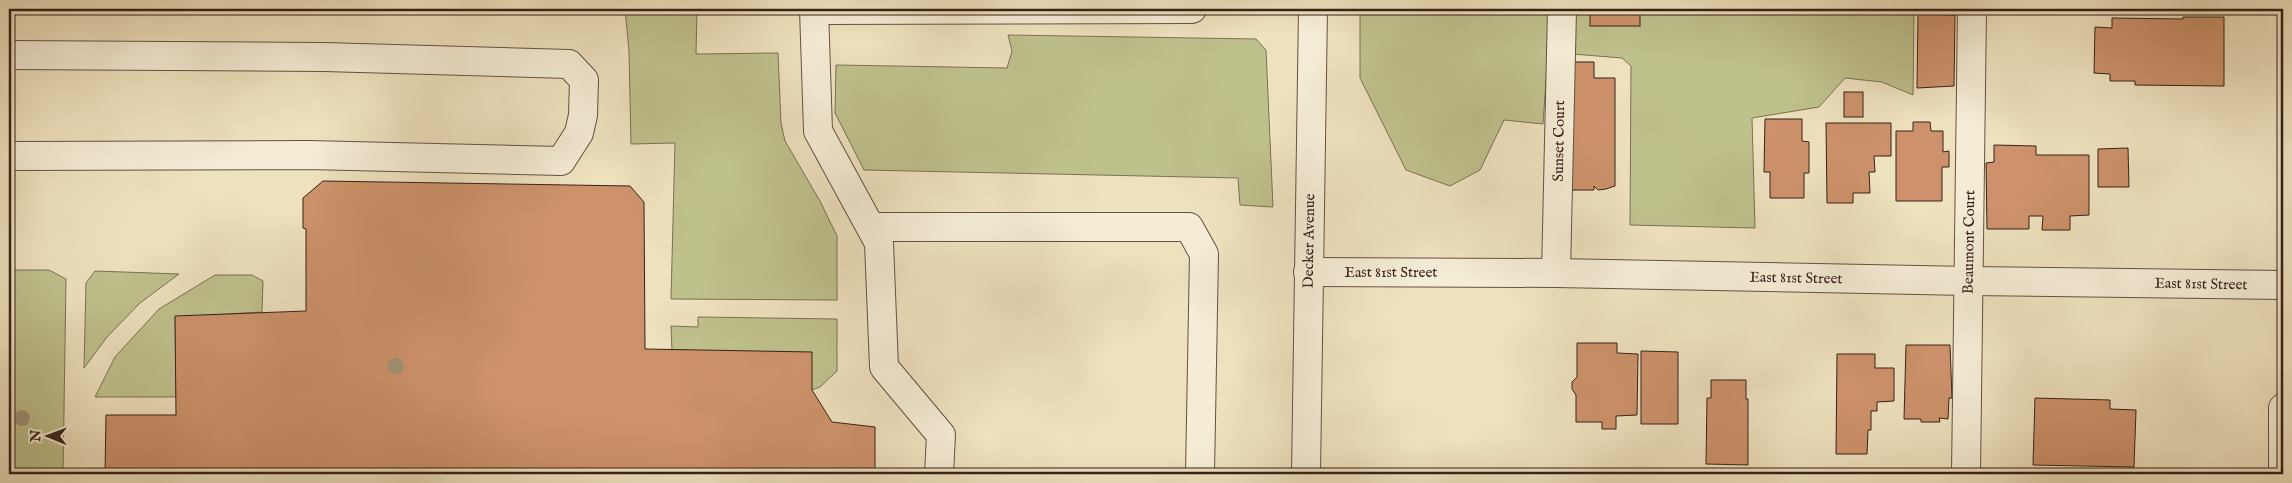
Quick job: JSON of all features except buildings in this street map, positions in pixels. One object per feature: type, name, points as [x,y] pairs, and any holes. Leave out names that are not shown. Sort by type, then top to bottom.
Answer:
[{"type":"street","points":[[939,474],[941,435],[884,367],[879,243],[818,131],[814,9],[1192,9]]},
{"type":"street","name":"Decker Avenue","points":[[1306,474],[1313,9]]},
{"type":"street","name":"Sunset Court","points":[[1556,273],[1562,9]]},
{"type":"street","name":"Beaumont Court","points":[[1966,474],[1972,9]]},
{"type":"street","points":[[9,55],[324,56],[473,62],[533,62],[569,64],[584,80],[583,115],[579,133],[562,161],[308,155],[9,156]]},
{"type":"street","points":[[870,227],[1189,227],[1204,254],[1200,474]]},
{"type":"street","name":"East 81st Street","points":[[1308,272],[1556,273],[2283,285]]},
{"type":"street","points":[[2283,408],[2283,474]]},
{"type":"green space","points":[[9,9],[246,9],[246,13],[9,11]]},
{"type":"green space","points":[[625,9],[697,9],[696,54],[778,53],[781,123],[785,141],[820,201],[837,236],[837,300],[671,299],[675,143],[631,144],[629,51]]},
{"type":"green space","points":[[1360,9],[1914,9],[1913,95],[1882,82],[1845,78],[1819,107],[1752,118],[1755,228],[1630,225],[1631,66],[1622,58],[1548,52],[1543,124],[1504,120],[1480,170],[1450,186],[1406,170],[1360,78]]},
{"type":"green space","points":[[1008,35],[1256,39],[1266,50],[1273,207],[1240,205],[1238,178],[864,170],[835,113],[836,65],[1007,68],[1012,51]]},
{"type":"green space","points":[[9,270],[49,270],[66,279],[63,474],[9,474]]},
{"type":"green space","points":[[95,271],[179,274],[140,303],[107,337],[84,368],[86,283]]},
{"type":"green space","points":[[215,275],[252,275],[263,281],[262,312],[175,317],[176,397],[95,397],[115,357],[159,309]]},
{"type":"green space","points":[[698,317],[837,319],[837,371],[820,387],[812,390],[672,351],[671,326],[698,327]]}]
